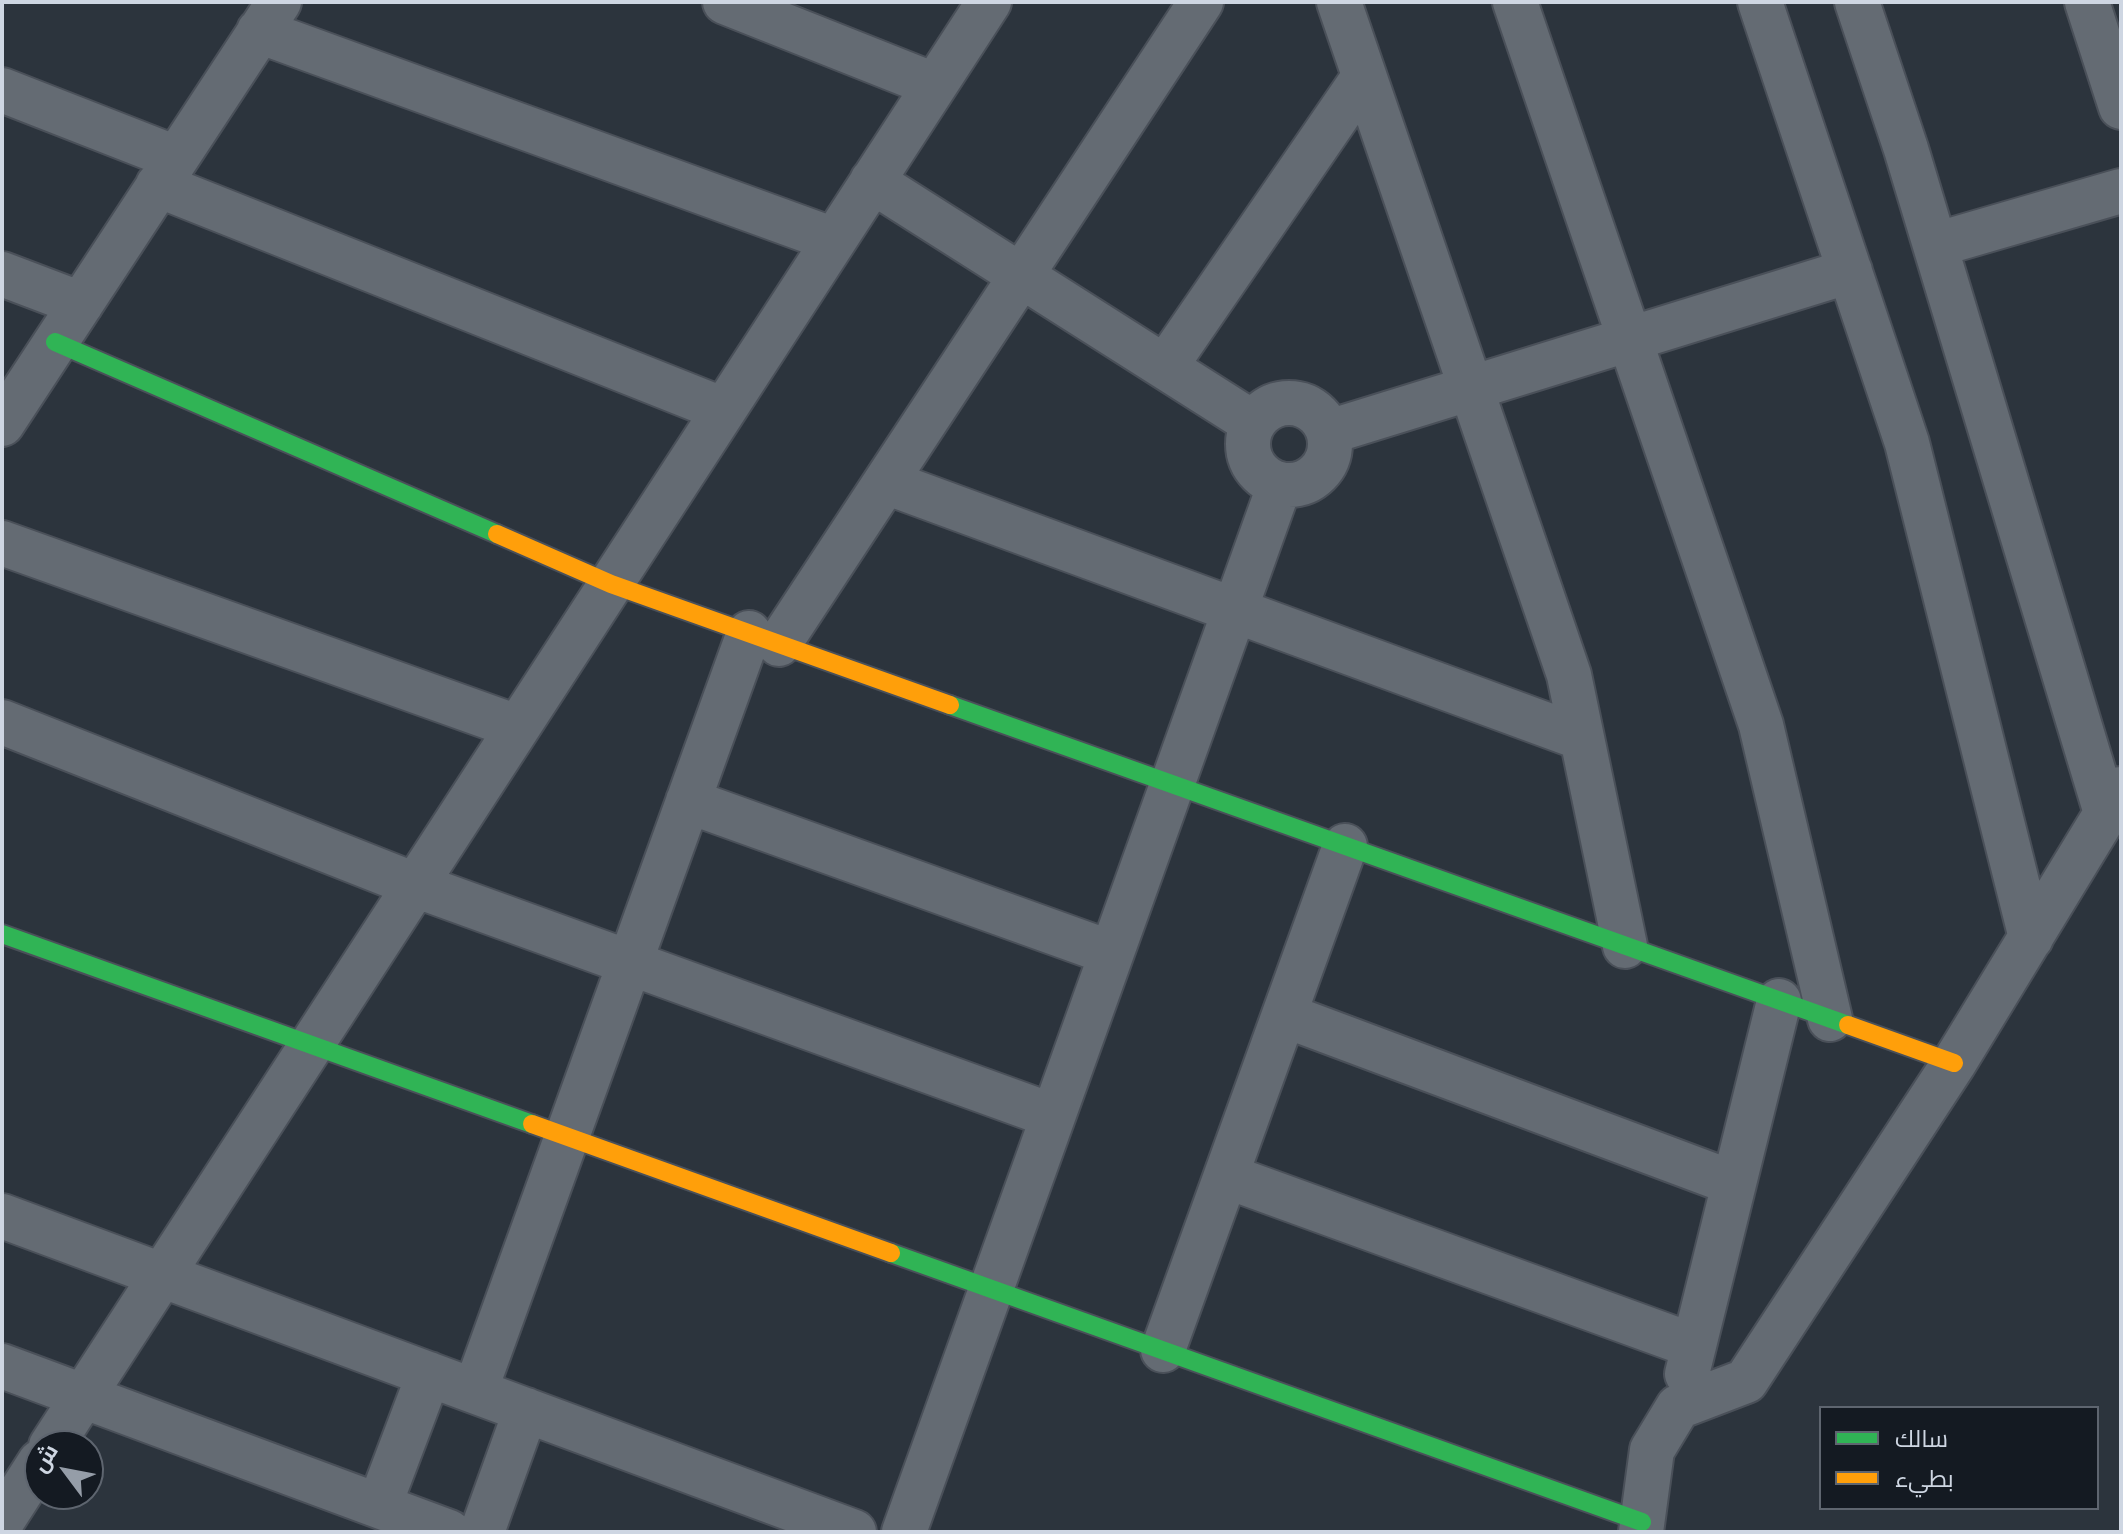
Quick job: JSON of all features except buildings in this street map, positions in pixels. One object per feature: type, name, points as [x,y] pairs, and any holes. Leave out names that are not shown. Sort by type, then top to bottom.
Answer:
[{"type":"street","points":[[725,2],[934,85]]},
{"type":"street","points":[[61,1430],[989,2]]},
{"type":"street","points":[[475,1391],[688,801],[764,639],[886,482],[1201,2]]},
{"type":"street","points":[[1339,2],[1569,675],[1625,946]]},
{"type":"street","points":[[1515,2],[1761,725],[1830,1019]]},
{"type":"street","points":[[1760,2],[1907,443],[2031,938]]},
{"type":"street","points":[[1678,1407],[1746,1381],[1954,1063],[2114,801],[1857,2]]},
{"type":"street","points":[[2087,2],[2121,107]]},
{"type":"street","points":[[2,424],[269,17],[834,240]]},
{"type":"street","points":[[1165,367],[1364,77]]},
{"type":"street","points":[[2,90],[167,172],[724,410]]},
{"type":"street","points":[[872,181],[1253,423]]},
{"type":"street","points":[[1935,245],[2121,191]]},
{"type":"street","points":[[1329,432],[1850,271]]},
{"type":"street","points":[[2,274],[81,304]]},
{"type":"street","points":[[55,342],[611,584],[1954,1063]]},
{"type":"street","points":[[1298,404],[1312,409],[1329,432],[1330,446],[1319,472],[1295,485],[1267,479],[1249,457],[1249,434],[1253,423],[1271,407],[1298,404]]},
{"type":"street","points":[[886,482],[1582,738]]},
{"type":"street","points":[[904,1532],[1280,484]]},
{"type":"street","points":[[2,543],[517,727]]},
{"type":"street","points":[[2,722],[415,885],[1053,1116]]},
{"type":"street","points":[[688,801],[1111,953]]},
{"type":"street","points":[[1163,1350],[1345,846]]},
{"type":"street","points":[[2,934],[1163,1350],[1642,1527],[1652,1450],[1678,1407],[1779,1001]]},
{"type":"street","points":[[1284,1015],[1733,1183]]},
{"type":"street","points":[[1226,1176],[1694,1346]]},
{"type":"street","points":[[2,1216],[852,1532]]},
{"type":"street","points":[[2,1366],[379,1506],[433,1529]]},
{"type":"street","points":[[379,1506],[429,1374]]},
{"type":"street","points":[[482,1532],[526,1410]]},
{"type":"street","points":[[2,1521],[24,1487]]},
{"type":"traffic: fast","points":[[55,342],[497,534]]},
{"type":"traffic: fast","points":[[950,705],[1848,1025]]},
{"type":"traffic: fast","points":[[2,934],[532,1124]]},
{"type":"traffic: fast","points":[[891,1253],[1642,1522]]},
{"type":"traffic: slow","points":[[497,534],[611,584],[950,705]]},
{"type":"traffic: slow","points":[[1848,1025],[1954,1063]]},
{"type":"traffic: slow","points":[[532,1124],[891,1253]]}]
